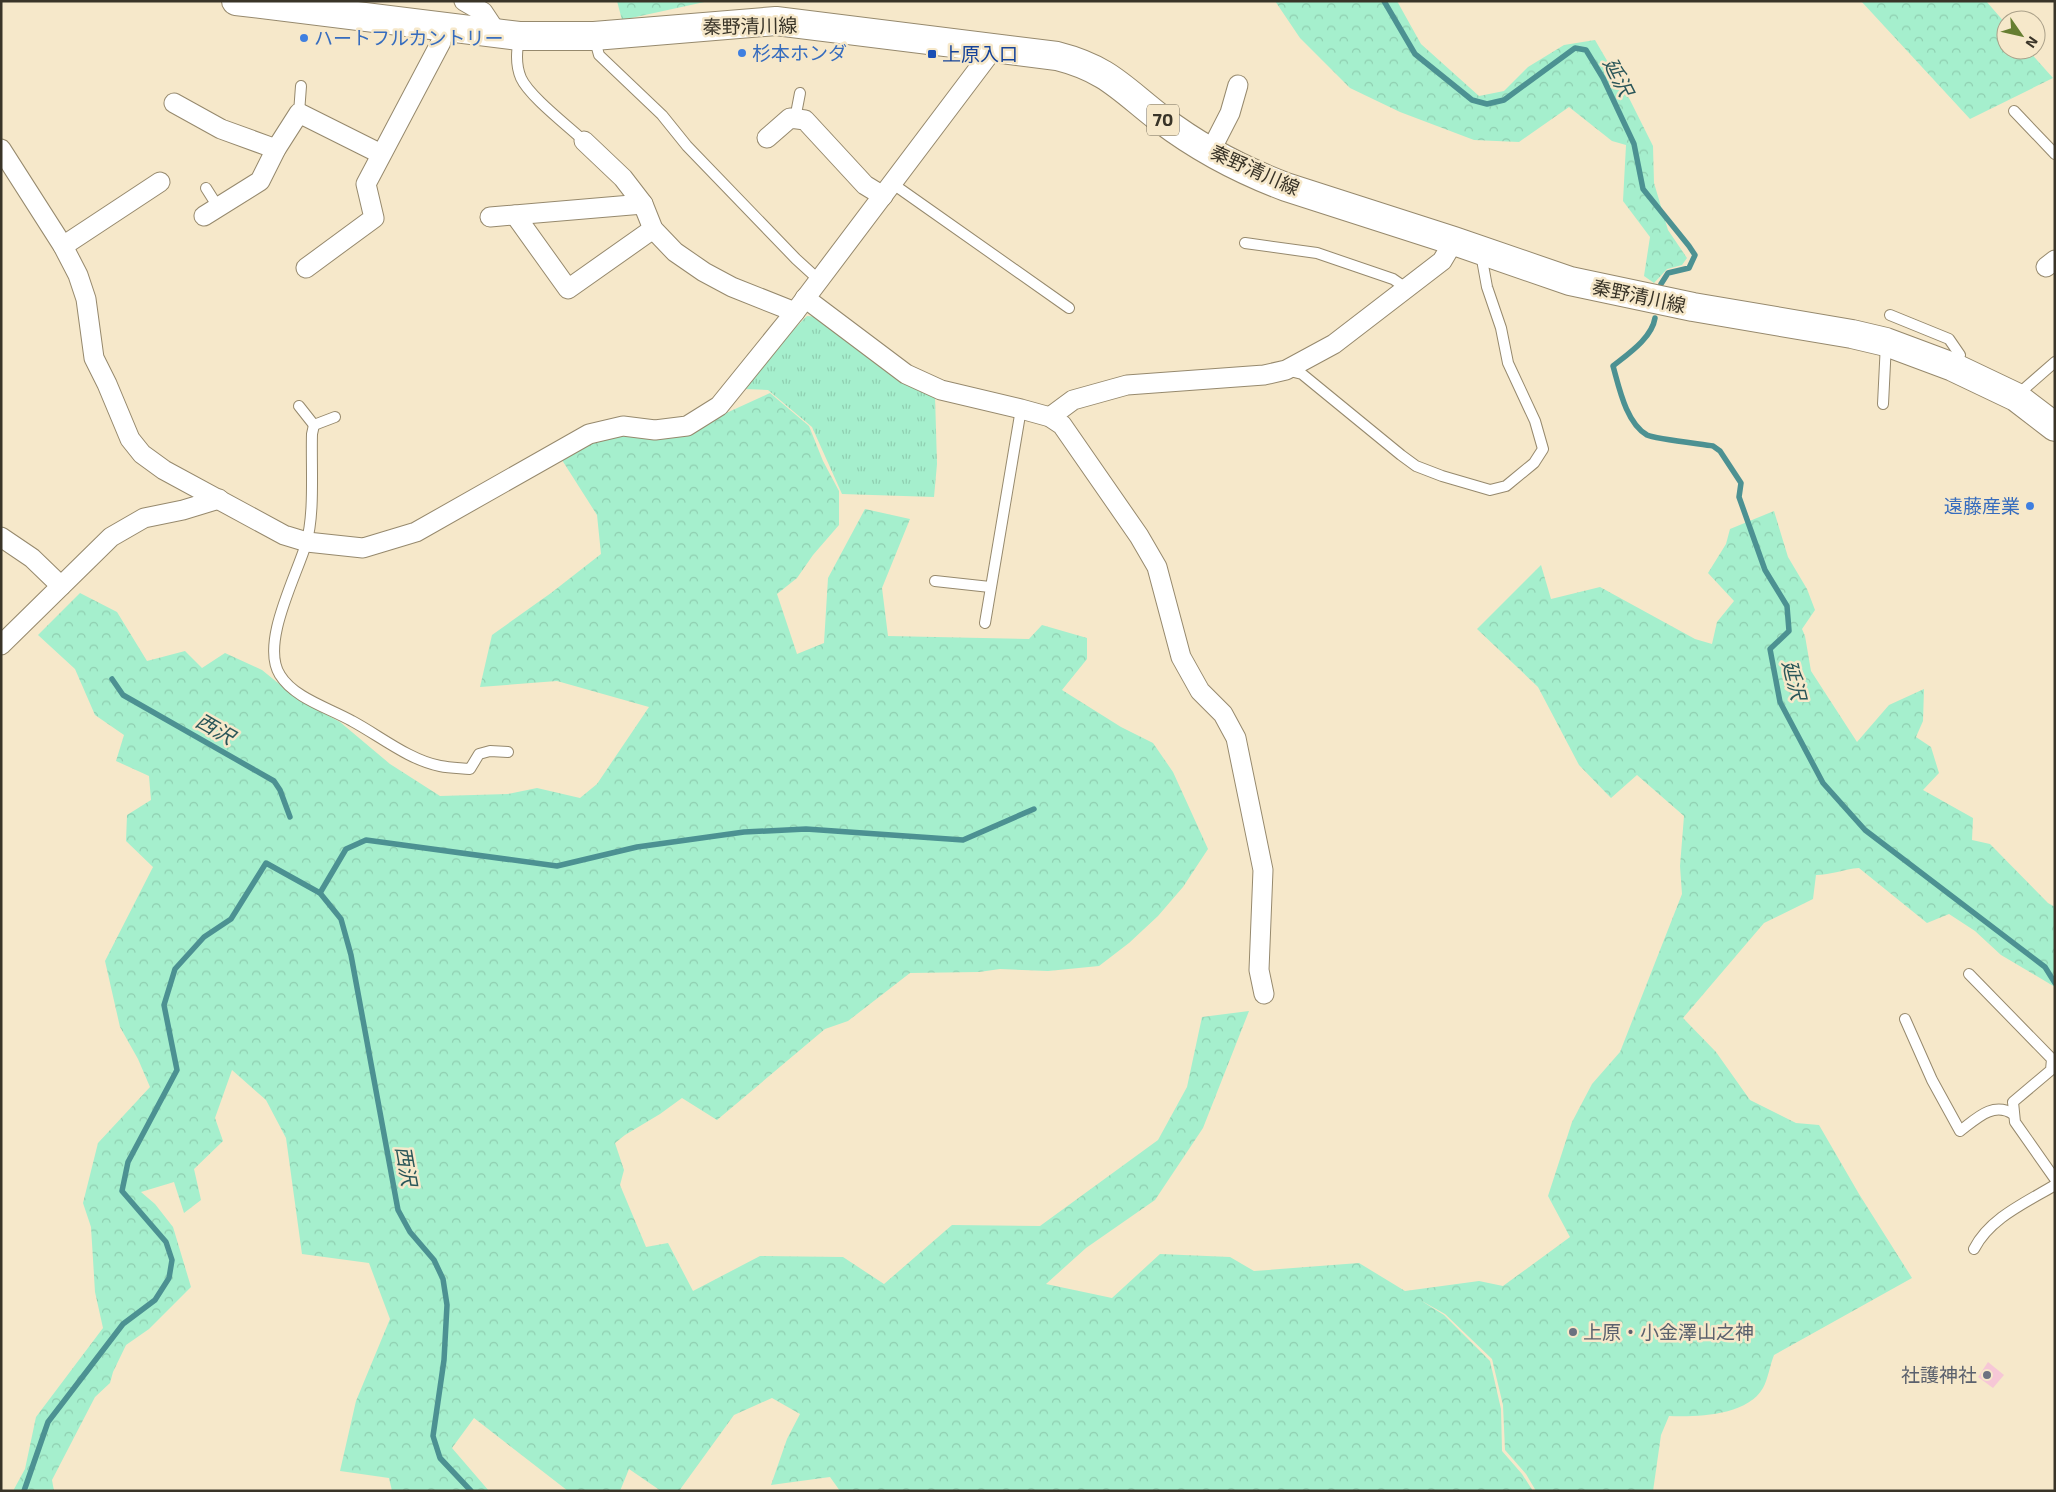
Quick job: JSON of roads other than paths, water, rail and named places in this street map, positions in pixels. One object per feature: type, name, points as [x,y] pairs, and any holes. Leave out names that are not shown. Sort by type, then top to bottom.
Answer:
[{"type":"main road","name":"秦野清川線","points":[[236,1],[508,34],[594,36],[776,22],[1057,56],[1090,67],[1112,79],[1161,119],[1210,152],[1252,174],[1286,187],[1570,280],[1693,307],[1852,334],[1886,342],[1953,367],[2016,396],[2055,427]]},
{"type":"street","points":[[464,1],[483,12],[508,34]]},
{"type":"street","points":[[306,268],[374,218],[366,184],[441,42],[441,26]]},
{"type":"street","points":[[1,149],[63,246],[78,275],[86,300],[94,358],[130,439],[142,454],[164,470],[284,535],[307,542],[363,548],[416,532],[589,434],[624,426],[655,430],[687,426],[719,406],[800,305],[994,48]]},
{"type":"street","points":[[1210,152],[1230,113],[1238,84]]},
{"type":"street","points":[[174,103],[221,130],[276,149]]},
{"type":"street","points":[[211,212],[260,180],[276,149],[299,113],[382,154]]},
{"type":"street","points":[[767,138],[790,118],[805,120],[865,185],[888,190]]},
{"type":"street","points":[[584,140],[623,178],[643,204],[653,229],[675,252],[704,272],[732,287],[800,305],[906,374],[941,390],[1021,408],[1050,418],[1062,425],[1139,536],[1157,567],[1180,658],[1200,691],[1223,714],[1236,738],[1263,870],[1259,970],[1264,994]]},
{"type":"street","points":[[63,246],[160,182]]},
{"type":"street","points":[[490,217],[643,204]]},
{"type":"street","points":[[515,215],[568,289],[653,229]]},
{"type":"street","points":[[1050,418],[1073,400],[1127,385],[1264,375],[1286,370],[1334,344],[1442,261],[1454,241]]},
{"type":"street","points":[[1,645],[111,537],[144,518],[182,510],[219,499]]},
{"type":"street","points":[[1,537],[32,558],[61,586]]},
{"type":"lane","points":[[508,34],[521,79],[536,97],[584,140]]},
{"type":"lane","points":[[594,36],[598,55],[662,114],[687,146],[796,259],[819,280]]},
{"type":"lane","points":[[299,113],[301,86]]},
{"type":"lane","points":[[795,119],[800,93]]},
{"type":"lane","points":[[2014,111],[2055,154]]},
{"type":"lane","points":[[206,188],[211,212]]},
{"type":"lane","points":[[888,190],[1070,308]]},
{"type":"lane","points":[[1245,243],[1317,253],[1393,279],[1406,288]]},
{"type":"lane","points":[[1286,370],[1302,374],[1416,466],[1490,490],[1506,486],[1534,463],[1543,449],[1535,422],[1508,363],[1501,328],[1487,287],[1481,250]]},
{"type":"lane","points":[[1890,315],[1949,339],[1960,355],[1953,367]]},
{"type":"lane","points":[[1883,404],[1886,342]]},
{"type":"lane","points":[[2016,396],[2055,362]]},
{"type":"lane","points":[[299,406],[314,425]]},
{"type":"lane","points":[[985,623],[1021,408]]},
{"type":"lane","points":[[314,425],[335,417]]},
{"type":"lane","points":[[314,425],[312,434],[310,518],[307,542],[281,616],[274,642],[274,657],[278,673],[287,686],[305,698],[329,708],[410,755],[439,766],[470,769],[479,754],[490,751],[508,752]]},
{"type":"lane","points":[[935,581],[990,587]]},
{"type":"lane","points":[[1969,974],[2052,1059],[2051,1070],[2013,1102],[2013,1114],[2015,1122],[2055,1179]]},
{"type":"lane","points":[[1905,1019],[1932,1080],[1960,1131],[1990,1110],[2005,1108],[2013,1114]]},
{"type":"lane","points":[[1974,1249],[1980,1237],[1988,1228],[2055,1185]]},
{"type":"waterway","name":"延沢","points":[[1384,1],[1415,54],[1472,100],[1487,104],[1504,100],[1575,48],[1586,50],[1603,78],[1634,144],[1643,189],[1695,255],[1689,268],[1668,273],[1661,284]]},
{"type":"waterway","name":"延沢","points":[[1655,318],[1644,339],[1613,366],[1624,404],[1634,422],[1647,435],[1713,446],[1720,451],[1741,483],[1739,497],[1765,570],[1787,606],[1789,631],[1770,649],[1780,702],[1823,783],[1865,830],[2045,967],[2055,983]]},
{"type":"waterway","name":"西沢","points":[[112,679],[123,695],[274,781],[280,790],[290,817]]},
{"type":"waterway","points":[[320,893],[346,849],[366,840],[557,866],[637,847],[744,832],[806,829],[963,840],[1034,809]]},
{"type":"waterway","points":[[24,1491],[48,1422],[123,1324],[155,1300],[169,1278],[172,1260],[166,1242],[122,1191],[128,1162],[177,1070],[164,1005],[175,969],[204,937],[231,919],[266,863],[320,893],[341,919],[351,955],[398,1210],[410,1232],[434,1260],[443,1279],[447,1305],[444,1360],[433,1436],[440,1458],[471,1491]]},
{"type":"place","name":"ハートフルカントリー","points":[[304,38]]},
{"type":"place","name":"杉本ホンダ","points":[[742,53]]},
{"type":"place","name":"上原入口","points":[[932,54]]},
{"type":"place","name":"遠藤産業","points":[[2030,506]]},
{"type":"place","name":"上原・小金澤山之神","points":[[1573,1332]]},
{"type":"place","name":"社護神社","points":[[1987,1375]]}]
